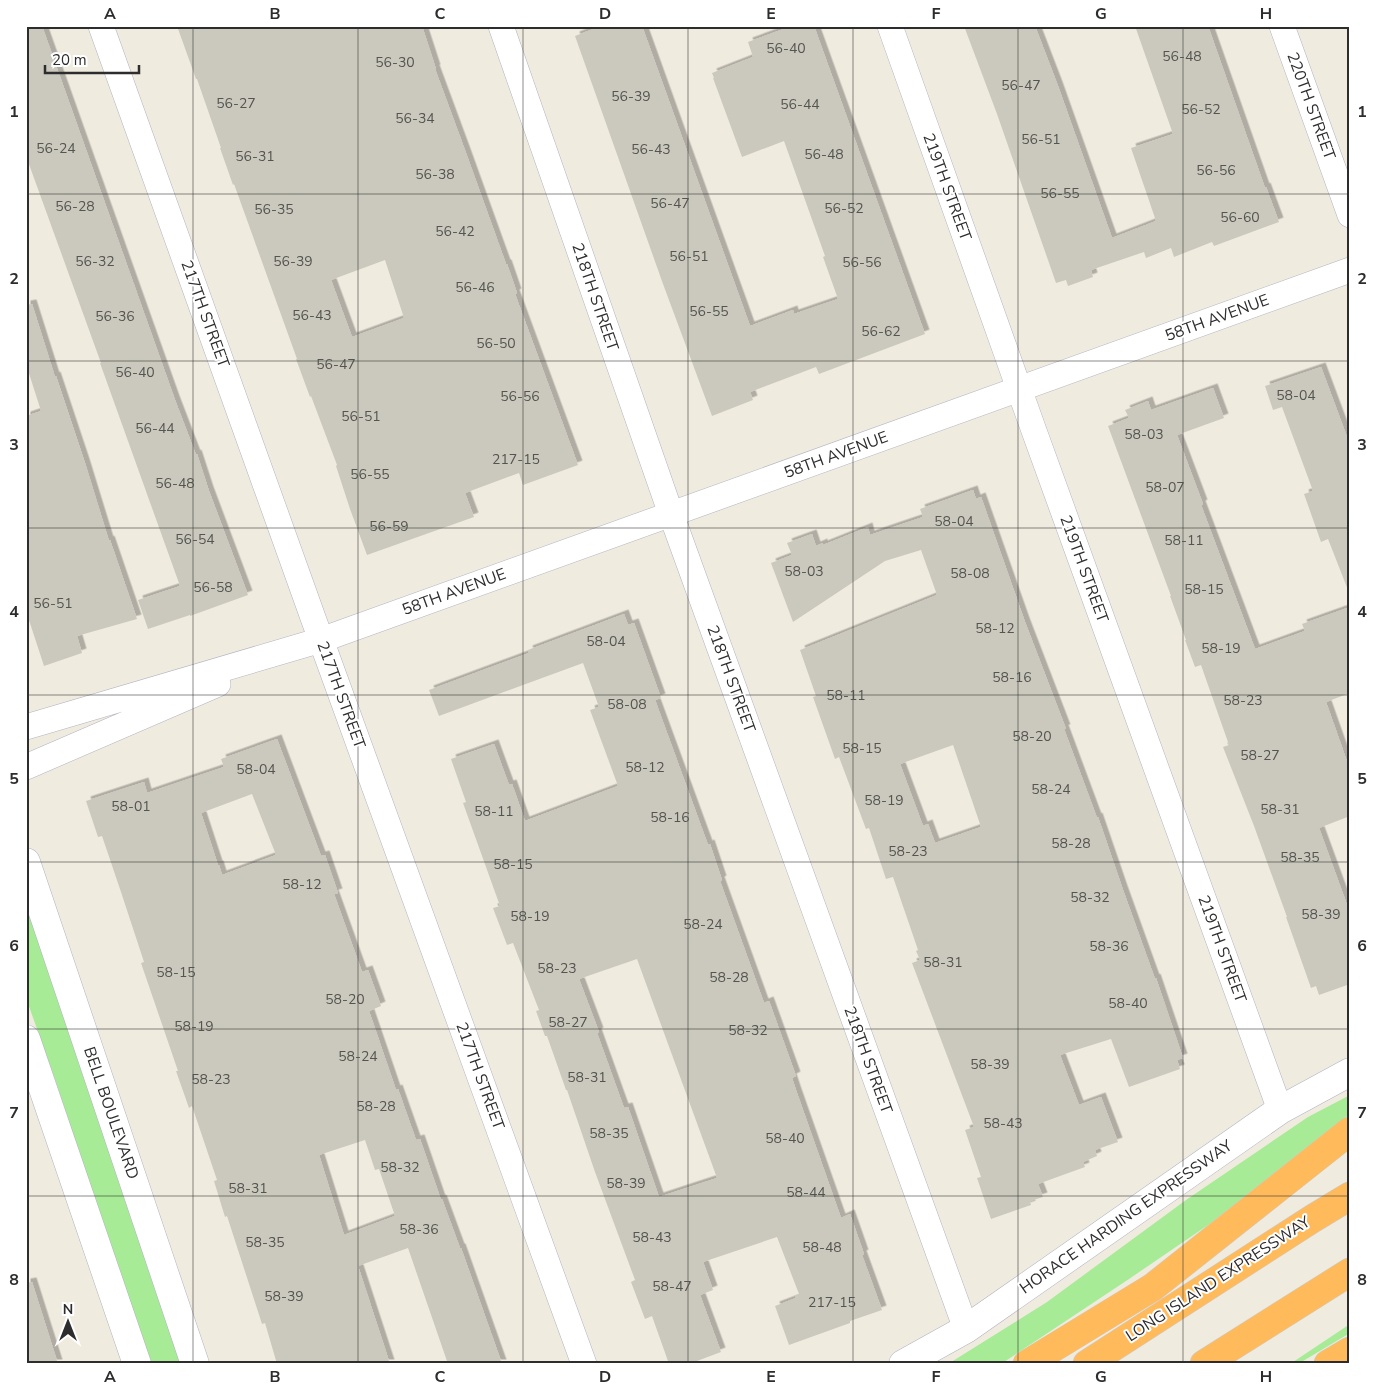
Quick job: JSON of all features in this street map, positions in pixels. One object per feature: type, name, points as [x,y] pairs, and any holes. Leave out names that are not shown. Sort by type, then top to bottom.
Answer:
[{"type":"highway","points":[[1027,1364],[1153,1286],[1350,1131]]},
{"type":"highway","name":"LONG ISLAND EXPRESSWAY","points":[[1087,1364],[1350,1196]]},
{"type":"highway","points":[[1204,1364],[1350,1272]]},
{"type":"highway","points":[[1328,1364],[1350,1351]]},
{"type":"street","name":"217TH STREET","points":[[101,26],[321,640],[584,1364]]},
{"type":"street","name":"218TH STREET","points":[[502,26],[671,514],[966,1329]]},
{"type":"street","name":"219TH STREET","points":[[890,26],[1019,390],[1280,1110]]},
{"type":"street","name":"220TH STREET","points":[[1282,26],[1350,215]]},
{"type":"street","name":"58TH AVENUE","points":[[26,727],[321,640],[1350,270]]},
{"type":"street","name":"58TH AVENUE","points":[[26,767],[321,640]]},
{"type":"street","name":"BELL BOULEVARD","points":[[26,862],[195,1364]]},
{"type":"street","points":[[26,1040],[137,1364]]},
{"type":"street","name":"HORACE HARDING EXPRESSWAY","points":[[903,1364],[966,1329],[1280,1110],[1350,1072]]},
{"type":"green space","points":[[26,894],[185,1364],[149,1364],[56,1082],[26,998]]},
{"type":"green space","points":[[1350,1095],[1350,1114],[1211,1223],[1129,1279],[1001,1364],[948,1364],[1047,1302],[1186,1200],[1308,1117]]},
{"type":"green space","points":[[1350,1324],[1350,1333],[1298,1364],[1290,1364]]},
{"type":"building","points":[[26,26],[42,26],[175,400],[197,454],[248,595],[148,629],[138,600],[180,586],[26,156]]},
{"type":"building","points":[[177,26],[422,26],[435,69],[578,465],[523,485],[519,473],[465,493],[474,517],[367,555],[350,509],[337,465],[296,359]],"holes":[[[385,260],[404,318],[352,337],[331,280]]]},
{"type":"building","points":[[601,26],[642,26],[750,326],[793,310],[794,314],[838,299],[823,257],[825,256],[784,141],[742,157],[712,73],[753,57],[748,42],[792,26],[814,26],[925,334],[819,374],[816,367],[750,392],[753,400],[712,416],[575,36]]},
{"type":"building","points":[[964,26],[1035,26],[1112,238],[1156,221],[1131,148],[1173,134],[1135,26],[1208,26],[1265,188],[1279,222],[1214,246],[1212,242],[1174,257],[1171,248],[1146,258],[1144,252],[1091,270],[1093,277],[1068,286],[1066,280],[1056,283]]},
{"type":"building","points":[[32,304],[109,541],[137,619],[77,636],[82,653],[44,666],[26,611],[26,416],[41,411],[26,364],[26,305]]},
{"type":"building","points":[[1321,367],[1350,445],[1350,590],[1348,590],[1328,539],[1321,542],[1304,494],[1313,491],[1282,407],[1273,410],[1265,386]]},
{"type":"building","points":[[1213,388],[1224,418],[1177,435],[1255,649],[1305,631],[1302,624],[1350,607],[1350,693],[1326,702],[1350,770],[1350,816],[1319,828],[1350,913],[1350,984],[1319,995],[1316,986],[1311,988],[1254,826],[1223,747],[1229,745],[1201,665],[1195,667],[1171,596],[1108,426],[1129,418],[1125,410],[1148,401],[1151,410]]},
{"type":"building","points":[[973,490],[976,499],[981,497],[1156,978],[1183,1058],[1177,1060],[1180,1069],[1129,1087],[1111,1039],[1060,1055],[1079,1105],[1101,1097],[1118,1142],[1095,1150],[1097,1156],[1083,1162],[1085,1167],[1038,1184],[1043,1197],[1030,1201],[1031,1205],[991,1219],[977,1178],[981,1177],[965,1130],[974,1127],[912,963],[920,960],[916,951],[918,950],[893,877],[886,879],[869,828],[866,829],[839,757],[835,759],[813,697],[816,696],[800,650],[937,595],[921,550],[885,561],[793,622],[771,563],[792,555],[787,543],[812,534],[816,546],[823,543],[823,545],[868,527],[870,535],[923,517],[920,509]],"holes":[[[953,745],[981,827],[935,843],[928,824],[923,826],[900,764]]]},
{"type":"building","points":[[624,614],[628,625],[634,623],[661,698],[655,700],[708,845],[710,844],[722,880],[720,881],[764,1003],[769,1001],[796,1076],[792,1078],[841,1218],[850,1214],[864,1254],[862,1255],[882,1310],[789,1345],[775,1306],[796,1298],[795,1295],[799,1294],[777,1237],[703,1262],[713,1290],[700,1295],[721,1352],[689,1364],[669,1364],[652,1316],[645,1319],[631,1282],[635,1280],[567,1090],[536,1011],[539,1010],[513,943],[507,945],[493,908],[500,906],[463,803],[466,802],[451,759],[494,744],[509,785],[512,784],[525,821],[618,786],[590,710],[599,707],[583,663],[439,716],[429,690],[529,653],[528,650]],"holes":[[[637,959],[717,1178],[659,1197],[628,1107],[624,1108],[579,979]]]},
{"type":"building","points":[[277,739],[321,856],[325,855],[338,893],[334,894],[362,972],[368,970],[381,1006],[369,1011],[396,1090],[398,1089],[416,1140],[420,1139],[502,1364],[448,1364],[408,1248],[358,1266],[390,1364],[277,1364],[265,1323],[262,1324],[227,1216],[225,1217],[214,1181],[217,1180],[192,1106],[189,1108],[176,1071],[178,1071],[141,963],[144,962],[121,892],[102,836],[98,837],[86,801],[144,782],[147,793],[224,767],[221,759]],"holes":[[[252,794],[276,855],[222,875],[201,813]],[[365,1140],[375,1170],[379,1169],[395,1216],[344,1235],[319,1155]]]},
{"type":"building","points":[[32,1282],[58,1364],[26,1364],[26,1283]]}]
